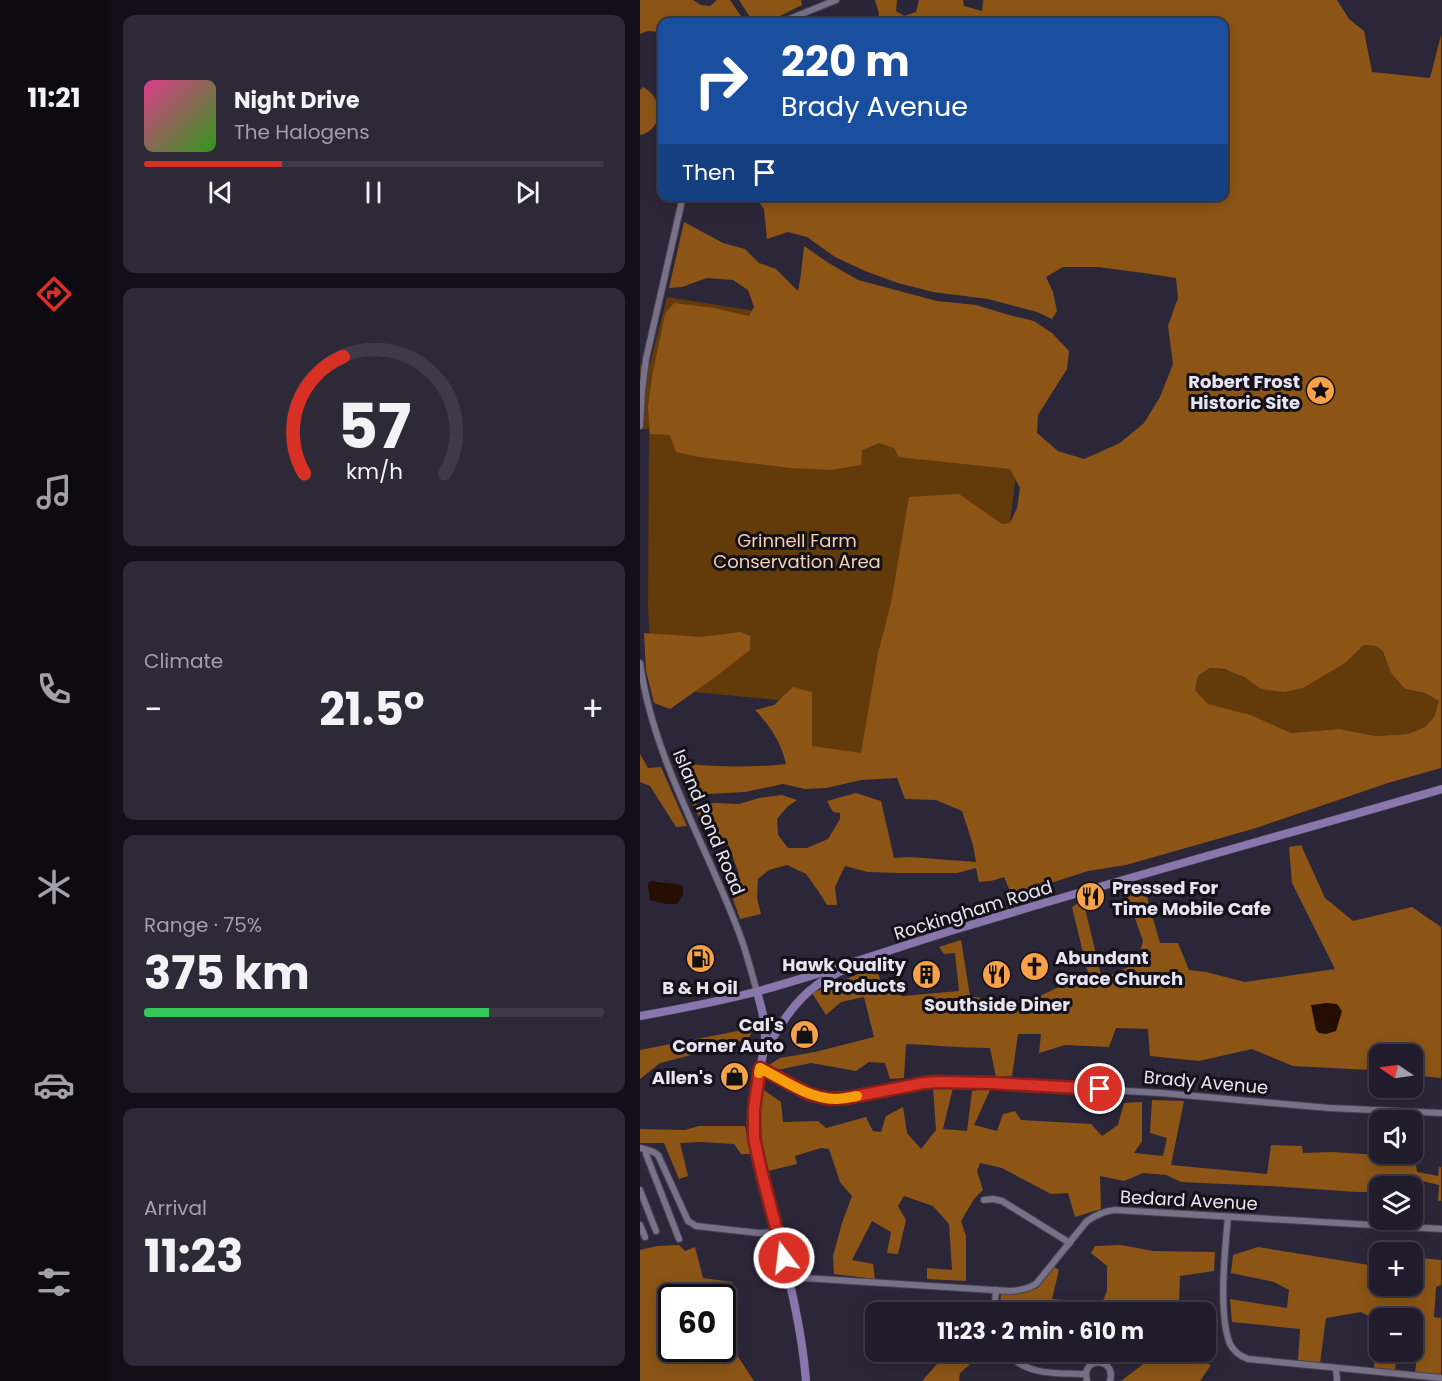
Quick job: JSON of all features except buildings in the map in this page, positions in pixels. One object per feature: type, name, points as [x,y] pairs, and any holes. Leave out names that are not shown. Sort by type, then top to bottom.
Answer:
[{"type":"main road","name":"Rockingham Road","points":[[640,1016],[757,992],[966,926],[1441,789]]},
{"type":"main road","points":[[763,1054],[789,1013],[807,993],[824,980],[862,960]]},
{"type":"main road","points":[[757,992],[765,1024],[765,1043],[754,1109],[754,1138],[788,1277],[802,1344],[806,1381]]},
{"type":"street","points":[[792,18],[836,0]]},
{"type":"street","points":[[640,426],[643,359],[683,201]]},
{"type":"street","name":"Island Pond Road","points":[[640,663],[649,706],[667,760],[739,932],[757,992]]},
{"type":"street","name":"Brady Avenue","points":[[760,1068],[809,1094],[830,1099],[847,1098],[924,1083],[990,1083],[1153,1093],[1329,1108],[1441,1113]]},
{"type":"street","points":[[643,1149],[652,1150],[658,1155],[688,1221],[696,1226],[757,1233],[777,1232]]},
{"type":"street","points":[[643,1149],[679,1239]]},
{"type":"street","points":[[640,1190],[656,1231]]},
{"type":"street","points":[[985,1200],[1002,1201],[1069,1244]]},
{"type":"street","name":"Bedard Avenue","points":[[788,1277],[1021,1290],[1036,1284],[1087,1221],[1107,1211],[1125,1210],[1441,1229]]},
{"type":"street","points":[[1228,1216],[1225,1252],[1225,1309],[1226,1328],[1234,1351],[1248,1359],[1441,1378]]},
{"type":"street","points":[[640,1225],[645,1237]]},
{"type":"street","points":[[995,1302],[996,1290]]},
{"type":"street","points":[[1018,1362],[1036,1371],[1086,1378],[1089,1366],[1101,1362],[1106,1364],[1111,1371],[1110,1381]]},
{"type":"street","points":[[1336,1368],[1337,1381]]},
{"type":"green space","name":"Grinnell Farm Conservation Area","points":[[667,297],[922,337],[1017,463],[982,773],[864,765],[809,786],[798,702],[653,688],[648,607],[649,429],[640,429],[640,365],[650,364]]},
{"type":"green space","points":[[1364,645],[1376,646],[1383,653],[1391,673],[1405,689],[1425,693],[1439,701],[1434,717],[1425,727],[1408,734],[1376,736],[1339,729],[1291,733],[1251,715],[1208,704],[1195,690],[1198,676],[1210,668],[1237,674],[1261,689],[1345,663]]},
{"type":"shaded area","points":[[640,0],[693,0],[701,5],[710,6],[717,0],[730,0],[742,18],[658,18],[658,32],[648,31],[640,34]]},
{"type":"shaded area","points":[[739,0],[801,0],[802,5],[776,18],[750,18]]},
{"type":"shaded area","points":[[875,0],[897,0],[896,11],[904,16],[916,12],[919,0],[963,0],[964,6],[982,11],[984,0],[1337,0],[1349,19],[1364,31],[1372,72],[1430,78],[1441,35],[1441,768],[1388,783],[1256,828],[1126,865],[1088,871],[1026,891],[1010,891],[1004,877],[979,882],[976,868],[957,873],[898,873],[868,872],[845,866],[835,887],[837,905],[827,905],[806,874],[787,865],[769,870],[758,879],[757,898],[761,914],[740,919],[725,877],[739,874],[728,844],[711,842],[693,804],[739,804],[782,795],[797,800],[787,807],[777,819],[778,835],[788,848],[807,848],[828,839],[840,819],[840,813],[833,812],[827,801],[856,793],[881,801],[894,858],[976,862],[962,811],[936,800],[905,799],[897,778],[861,780],[826,788],[805,789],[783,784],[745,792],[689,795],[677,763],[731,767],[786,764],[774,735],[755,710],[774,705],[793,687],[812,692],[812,746],[861,753],[878,653],[891,603],[909,497],[959,494],[1002,524],[1010,523],[1017,508],[1020,488],[1010,469],[899,457],[894,448],[879,443],[862,450],[861,465],[831,470],[790,468],[699,457],[676,452],[670,435],[650,434],[648,407],[652,377],[665,314],[674,303],[714,308],[749,316],[754,307],[748,290],[733,280],[707,278],[682,287],[669,288],[684,222],[723,243],[745,249],[759,263],[776,269],[798,291],[804,246],[858,280],[937,301],[976,305],[1034,321],[1052,333],[1069,351],[1067,369],[1038,415],[1037,433],[1058,451],[1084,459],[1120,443],[1144,423],[1160,397],[1173,364],[1168,326],[1178,298],[1176,278],[1098,267],[1063,267],[1046,277],[1053,292],[1057,311],[1052,319],[1037,312],[988,299],[933,292],[898,283],[835,257],[807,237],[788,232],[767,239],[764,209],[758,201],[1228,201],[1228,18],[878,18]],"holes":[[[1364,645],[1376,646],[1383,652],[1391,673],[1405,689],[1425,693],[1439,701],[1434,717],[1425,727],[1408,734],[1376,736],[1339,729],[1291,733],[1251,715],[1208,704],[1195,690],[1198,676],[1210,668],[1224,669],[1244,677],[1261,689],[1285,692],[1303,688],[1345,663]]]},
{"type":"shaded area","points":[[643,87],[655,99],[658,105],[658,118],[652,129],[640,135],[640,90]]},
{"type":"shaded area","points":[[740,632],[750,636],[750,650],[670,709],[654,703],[646,671],[644,633],[701,637]]},
{"type":"shaded area","points":[[640,754],[648,768],[661,767],[687,826],[676,827],[650,786],[640,782]]},
{"type":"shaded area","points":[[1301,845],[1325,898],[1353,921],[1412,907],[1441,927],[1441,1078],[1423,1076],[1423,1044],[1369,1044],[1369,1070],[1293,1066],[1252,1049],[1199,1061],[1150,1056],[1148,1029],[1116,1028],[1109,1047],[1065,1045],[1039,1053],[1041,1034],[1018,1034],[1012,1076],[996,1077],[990,1048],[916,1044],[906,1044],[904,1078],[890,1079],[885,1063],[869,1062],[856,1071],[811,1063],[777,1070],[769,1065],[780,1058],[874,1037],[864,997],[841,1002],[826,1015],[812,993],[875,967],[884,989],[903,996],[959,991],[955,953],[944,954],[939,947],[961,940],[970,996],[1009,1003],[1038,997],[1088,973],[1072,907],[1083,900],[1102,979],[1137,963],[1143,941],[1125,890],[1143,883],[1160,943],[1178,943],[1189,970],[1245,982],[1335,969],[1292,883],[1289,847]]},
{"type":"shaded area","points":[[649,882],[683,886],[683,895],[677,904],[650,900],[648,886]]},
{"type":"shaded area","points":[[1337,1004],[1342,1011],[1336,1031],[1326,1034],[1319,1033],[1316,1030],[1311,1005]]},
{"type":"shaded area","points":[[753,1028],[749,1038],[660,1063],[640,1079],[640,1050]]},
{"type":"shaded area","points":[[933,1087],[953,1088],[943,1129],[967,1131],[972,1091],[991,1088],[974,1125],[997,1131],[1003,1114],[1015,1111],[1021,1120],[1091,1124],[1102,1136],[1118,1125],[1124,1103],[1142,1102],[1142,1141],[1134,1153],[1163,1156],[1167,1138],[1150,1133],[1152,1100],[1184,1101],[1171,1165],[1267,1174],[1271,1145],[1302,1146],[1303,1153],[1369,1154],[1369,1164],[1416,1164],[1417,1172],[1438,1176],[1439,1167],[1441,1167],[1441,1201],[1438,1201],[1439,1185],[1423,1181],[1423,1176],[1369,1176],[1369,1192],[1357,1192],[1181,1182],[1166,1175],[1143,1173],[1124,1181],[1100,1176],[1101,1209],[1075,1217],[1068,1193],[1051,1194],[1002,1168],[980,1163],[977,1171],[983,1190],[974,1199],[961,1221],[966,1236],[966,1281],[927,1279],[927,1268],[952,1270],[949,1224],[933,1206],[904,1196],[898,1206],[906,1220],[898,1254],[887,1253],[891,1232],[872,1221],[852,1260],[873,1264],[875,1279],[834,1274],[833,1256],[852,1196],[840,1182],[829,1149],[821,1148],[795,1156],[797,1164],[768,1171],[762,1143],[761,1088],[781,1102],[783,1122],[818,1121],[826,1128],[866,1117],[873,1131],[881,1132],[886,1116],[903,1107],[907,1133],[921,1149],[936,1130]]},
{"type":"shaded area","points":[[699,1126],[745,1126],[752,1154],[741,1154],[734,1144],[680,1143],[688,1176],[679,1179],[664,1143],[640,1143],[640,1129],[685,1130]]},
{"type":"shaded area","points":[[679,1245],[685,1251],[695,1247],[703,1278],[732,1282],[732,1284],[658,1284],[658,1362],[736,1362],[736,1340],[737,1355],[754,1381],[640,1381],[640,1250],[657,1246]]},
{"type":"shaded area","points":[[1121,1245],[1153,1251],[1215,1252],[1214,1271],[1180,1276],[1179,1302],[1102,1302],[1107,1291],[1107,1266],[1091,1253],[1095,1246]]},
{"type":"shaded area","points":[[1258,1247],[1369,1265],[1369,1296],[1423,1296],[1423,1258],[1441,1260],[1441,1285],[1436,1287],[1434,1317],[1441,1318],[1441,1375],[1415,1373],[1416,1362],[1423,1362],[1423,1308],[1369,1308],[1369,1316],[1361,1312],[1326,1318],[1320,1363],[1298,1360],[1300,1329],[1232,1322],[1230,1299],[1287,1308],[1289,1290],[1274,1282],[1231,1273],[1233,1255]]},
{"type":"shaded area","points":[[1054,1267],[1059,1270],[1052,1299],[1090,1302],[1000,1302],[1001,1294],[1038,1288]]},
{"type":"shaded area","points":[[939,1362],[973,1362],[960,1373],[959,1381],[922,1381]]},
{"type":"shaded area","points":[[1146,1362],[1204,1362],[1211,1365],[1200,1381],[1121,1381]]},
{"type":"shaded area","points":[[1375,1362],[1396,1362],[1395,1371],[1374,1368]]},
{"type":"slow traffic","points":[[759,1073],[760,1068],[809,1094],[835,1099],[857,1096]]},
{"type":"place","name":"Robert Frost Historic Site","points":[[1321,391]]},
{"type":"place","name":"Pressed For Time Mobile Cafe","points":[[1091,897]]},
{"type":"place","name":"B & H Oil","points":[[700,958]]},
{"type":"place","name":"Abundant Grace Church","points":[[1034,967]]},
{"type":"place","name":"Hawk Quality Products","points":[[927,974]]},
{"type":"place","name":"Southside Diner","points":[[997,975]]},
{"type":"place","name":"Cal's Corner Auto","points":[[805,1034]]},
{"type":"place","name":"Allen's","points":[[734,1077]]},
{"type":"route","points":[[784,1258],[754,1138],[754,1109],[760,1068],[809,1094],[830,1099],[938,1082],[1100,1089]]}]
